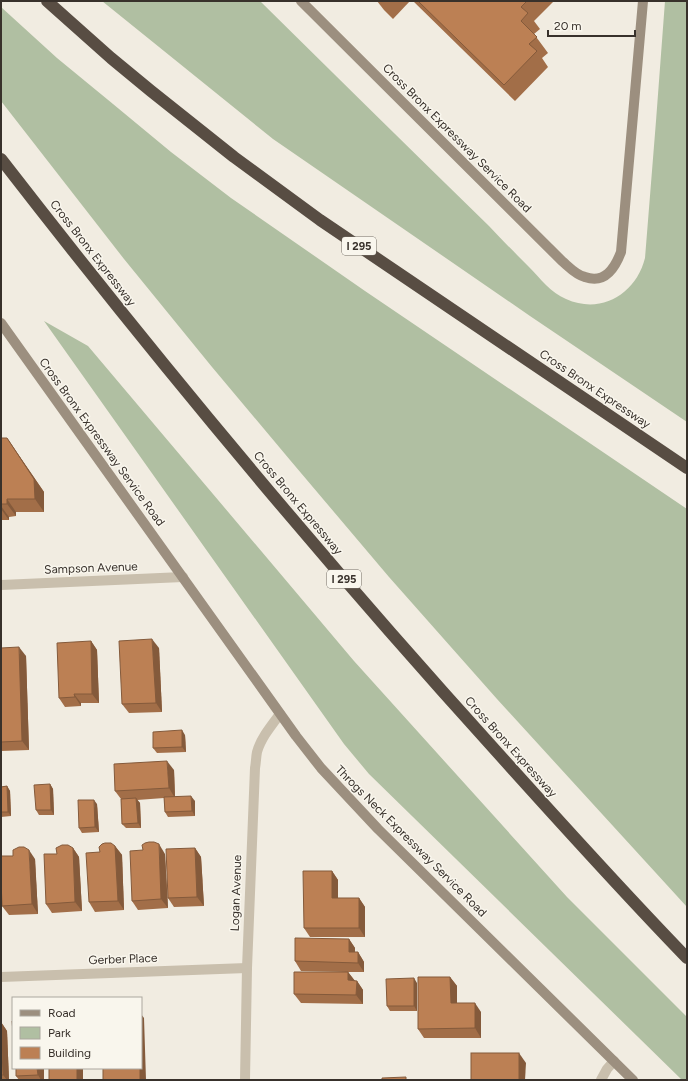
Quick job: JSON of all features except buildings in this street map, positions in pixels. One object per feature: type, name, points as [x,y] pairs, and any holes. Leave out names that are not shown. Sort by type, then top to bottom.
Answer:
[{"type":"highway","name":"Cross Bronx Expressway","points":[[47,1],[134,77],[234,157],[320,220],[687,468]]},
{"type":"highway","name":"Cross Bronx Expressway","points":[[1,159],[119,309],[316,546],[459,710],[598,863],[687,958]]},
{"type":"main road","name":"Cross Bronx Expressway Service Road","points":[[301,1],[562,261],[585,277],[594,278],[602,277],[610,273],[619,256],[622,242],[643,1]]},
{"type":"main road","name":"Cross Bronx Expressway Service Road","points":[[1,323],[183,577]]},
{"type":"main road","name":"Throgs Neck Expressway Service Road","points":[[183,577],[280,714],[321,768],[356,807],[633,1080]]},
{"type":"street","name":"Sampson Avenue","points":[[1,585],[183,577]]},
{"type":"street","name":"Logan Avenue","points":[[244,1080],[255,768],[257,752],[263,738],[280,714]]},
{"type":"street","name":"Gerber Place","points":[[1,977],[247,968]]},
{"type":"street","points":[[601,1080],[607,1069],[614,1061]]},
{"type":"green space","points":[[102,1],[260,1],[555,293],[566,299],[579,303],[592,304],[604,303],[625,291],[634,282],[645,258],[665,1],[687,1],[687,422],[273,139]]},
{"type":"green space","points":[[1,7],[57,58],[171,152],[231,198],[365,291],[687,509],[687,907],[497,699],[389,577],[212,367],[124,259],[1,101]]},
{"type":"green space","points":[[44,321],[88,346],[354,661],[567,897],[687,1017],[687,1080],[682,1080],[369,774],[344,744]]}]
